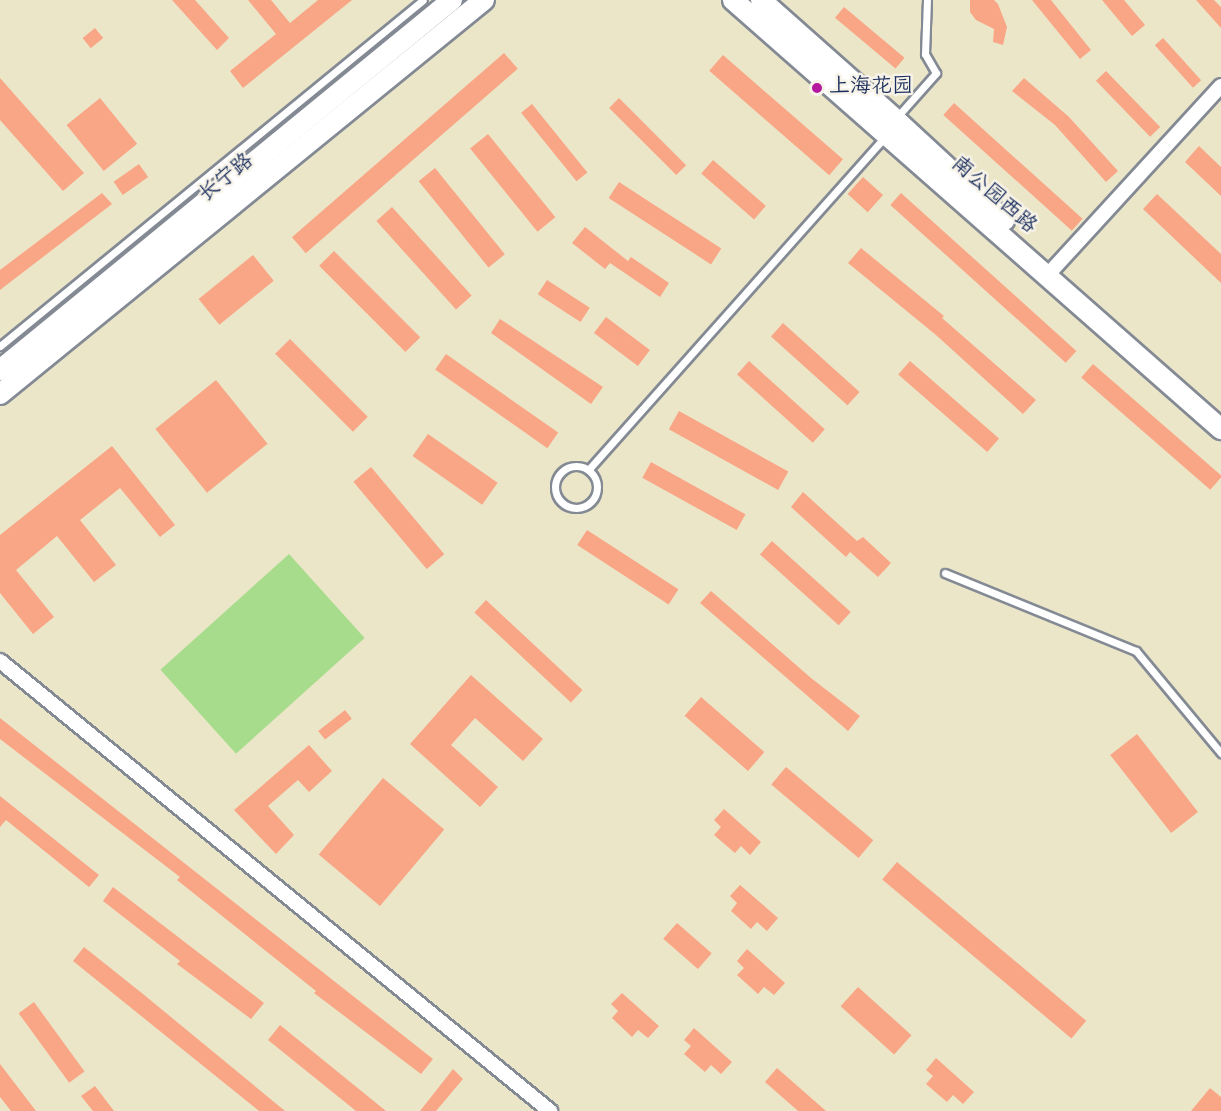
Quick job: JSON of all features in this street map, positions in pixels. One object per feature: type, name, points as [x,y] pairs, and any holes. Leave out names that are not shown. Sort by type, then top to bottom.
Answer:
[{"type":"main road","name":"长宁路","points":[[0,370],[452,0]]},
{"type":"main road","name":"长宁路","points":[[0,394],[484,0]]},
{"type":"main road","name":"南公园西路","points":[[733,0],[891,127],[1221,413]]},
{"type":"main road","name":"南公园西路","points":[[761,0],[891,127],[1221,429]]},
{"type":"street","points":[[1054,268],[1221,86]]},
{"type":"street","points":[[0,661],[550,1111]]},
{"type":"lane","points":[[0,346],[423,0]]},
{"type":"lane","points":[[589,469],[936,73],[925,54],[927,0]]},
{"type":"lane","points":[[573,465],[589,469],[598,484],[594,500],[579,508],[563,505],[554,490],[558,474],[573,465]]},
{"type":"lane","points":[[945,573],[1136,651],[1221,753]]},
{"type":"green space","points":[[289,554],[365,638],[236,754],[160,670]]},
{"type":"building","points":[[172,0],[195,0],[229,38],[217,50]]},
{"type":"building","points":[[248,0],[271,0],[290,23],[318,0],[352,0],[243,88],[230,71],[276,34]]},
{"type":"building","points":[[970,0],[994,0],[998,4],[1007,27],[1003,45],[993,42],[994,29],[976,20],[970,12]]},
{"type":"building","points":[[1032,0],[1051,0],[1091,50],[1080,59]]},
{"type":"building","points":[[1102,0],[1124,0],[1145,25],[1132,36]]},
{"type":"building","points":[[1196,0],[1214,0],[1221,7],[1221,28]]},
{"type":"building","points":[[844,7],[905,58],[896,69],[835,18]]},
{"type":"building","points":[[95,28],[103,38],[91,48],[83,38]]},
{"type":"building","points":[[1163,38],[1201,80],[1193,88],[1155,45]]},
{"type":"building","points":[[504,53],[518,69],[306,253],[292,237]]},
{"type":"building","points":[[723,55],[843,159],[829,175],[709,71]]},
{"type":"building","points":[[1106,71],[1160,127],[1150,137],[1096,81]]},
{"type":"building","points":[[0,78],[84,173],[63,191],[0,120]]},
{"type":"building","points":[[1024,78],[1069,117],[1118,171],[1106,182],[1055,125],[1012,91]]},
{"type":"building","points":[[100,98],[137,144],[104,171],[67,125]]},
{"type":"building","points":[[619,98],[686,165],[676,175],[609,108]]},
{"type":"building","points":[[954,103],[1083,219],[1072,231],[943,115]]},
{"type":"building","points":[[532,104],[587,172],[577,181],[521,113]]},
{"type":"building","points":[[488,134],[555,217],[537,232],[470,148]]},
{"type":"building","points":[[1199,146],[1221,167],[1221,196],[1185,162]]},
{"type":"building","points":[[713,160],[766,206],[754,220],[701,174]]},
{"type":"building","points":[[139,164],[148,177],[123,195],[114,182]]},
{"type":"building","points":[[435,168],[505,254],[489,267],[419,181]]},
{"type":"building","points":[[863,177],[883,195],[868,212],[848,194]]},
{"type":"building","points":[[619,182],[721,248],[711,264],[609,198]]},
{"type":"building","points":[[102,193],[112,204],[0,290],[0,270]]},
{"type":"building","points":[[901,193],[1076,351],[1066,363],[890,205]]},
{"type":"building","points":[[1157,194],[1221,254],[1221,283],[1143,209]]},
{"type":"building","points":[[392,207],[472,295],[456,309],[376,221]]},
{"type":"building","points":[[585,227],[628,261],[631,257],[669,283],[660,297],[610,263],[605,269],[572,243]]},
{"type":"building","points":[[861,248],[944,316],[942,318],[1036,400],[1023,414],[936,335],[848,263]]},
{"type":"building","points":[[334,251],[420,337],[405,352],[319,266]]},
{"type":"building","points":[[253,255],[274,281],[219,325],[199,299]]},
{"type":"building","points":[[547,280],[590,308],[581,322],[538,294]]},
{"type":"building","points":[[606,317],[650,350],[638,366],[594,333]]},
{"type":"building","points":[[500,319],[603,387],[591,404],[491,333]]},
{"type":"building","points":[[783,323],[860,392],[847,405],[771,336]]},
{"type":"building","points":[[290,339],[368,417],[353,432],[275,354]]},
{"type":"building","points":[[446,354],[558,433],[547,448],[435,370]]},
{"type":"building","points":[[749,361],[825,429],[813,443],[737,374]]},
{"type":"building","points":[[910,361],[999,438],[987,452],[898,375]]},
{"type":"building","points":[[1093,364],[1221,475],[1210,490],[1081,378]]},
{"type":"building","points":[[216,380],[268,444],[207,493],[155,429]]},
{"type":"building","points":[[679,411],[788,472],[778,490],[669,429]]},
{"type":"building","points":[[428,434],[498,483],[482,505],[413,456]]},
{"type":"building","points":[[112,446],[175,525],[160,537],[120,488],[80,520],[116,565],[94,582],[57,536],[16,570],[54,617],[33,634],[0,593],[0,535]]},
{"type":"building","points":[[651,462],[745,514],[737,530],[642,478]]},
{"type":"building","points":[[371,467],[444,554],[427,569],[353,482]]},
{"type":"building","points":[[803,492],[857,541],[863,537],[891,563],[878,577],[850,552],[846,557],[791,507]]},
{"type":"building","points":[[587,530],[678,589],[669,604],[577,545]]},
{"type":"building","points":[[772,541],[851,612],[839,625],[760,554]]},
{"type":"building","points":[[711,591],[811,678],[860,716],[848,731],[700,603]]},
{"type":"building","points":[[486,600],[583,690],[571,702],[474,612]]},
{"type":"building","points":[[471,675],[543,739],[523,761],[475,718],[451,745],[498,787],[480,807],[410,744]]},
{"type":"building","points":[[701,697],[764,752],[748,771],[685,716]]},
{"type":"building","points":[[345,710],[352,719],[325,740],[318,731]]},
{"type":"building","points":[[0,718],[433,1059],[421,1074],[314,993],[316,991],[177,880],[180,877],[0,739]]},
{"type":"building","points":[[1137,734],[1198,812],[1171,833],[1110,755]]},
{"type":"building","points":[[309,745],[332,771],[309,792],[298,780],[268,806],[294,835],[276,854],[234,810]]},
{"type":"building","points":[[786,767],[873,840],[859,858],[771,785]]},
{"type":"building","points":[[383,778],[444,829],[380,906],[319,855]]},
{"type":"building","points":[[0,796],[99,875],[89,887],[6,820],[0,827]]},
{"type":"building","points":[[724,809],[761,842],[750,855],[741,846],[735,853],[714,835],[721,827],[714,820]]},
{"type":"building","points":[[897,862],[1086,1021],[1071,1038],[882,880]]},
{"type":"building","points":[[740,885],[778,918],[767,931],[757,922],[751,929],[731,911],[737,903],[730,896]]},
{"type":"building","points":[[113,887],[264,1003],[251,1019],[177,964],[180,961],[103,901]]},
{"type":"building","points":[[677,923],[712,953],[698,969],[663,939]]},
{"type":"building","points":[[84,947],[285,1111],[259,1111],[73,961]]},
{"type":"building","points":[[747,949],[785,983],[774,995],[764,987],[758,994],[737,975],[744,968],[737,961]]},
{"type":"building","points":[[858,987],[912,1035],[894,1054],[841,1006]]},
{"type":"building","points":[[622,993],[659,1026],[648,1038],[638,1030],[632,1037],[612,1018],[618,1011],[611,1004]]},
{"type":"building","points":[[34,1002],[85,1072],[69,1083],[19,1013]]},
{"type":"building","points":[[280,1025],[386,1111],[356,1111],[268,1040]]},
{"type":"building","points":[[694,1028],[732,1062],[721,1074],[711,1065],[705,1072],[684,1054],[691,1046],[684,1040]]},
{"type":"building","points":[[936,1058],[974,1092],[963,1104],[953,1095],[947,1102],[926,1084],[933,1076],[926,1070]]},
{"type":"building","points":[[0,1064],[36,1111],[11,1111],[0,1097]]},
{"type":"building","points":[[777,1068],[826,1111],[798,1111],[765,1082]]},
{"type":"building","points":[[453,1069],[463,1079],[436,1111],[420,1111]]},
{"type":"building","points":[[95,1086],[114,1111],[93,1111],[81,1096]]},
{"type":"building","points":[[1210,1088],[1221,1097],[1221,1111],[1191,1111]]},
{"type":"place","name":"上海花园","points":[[817,88]]}]
